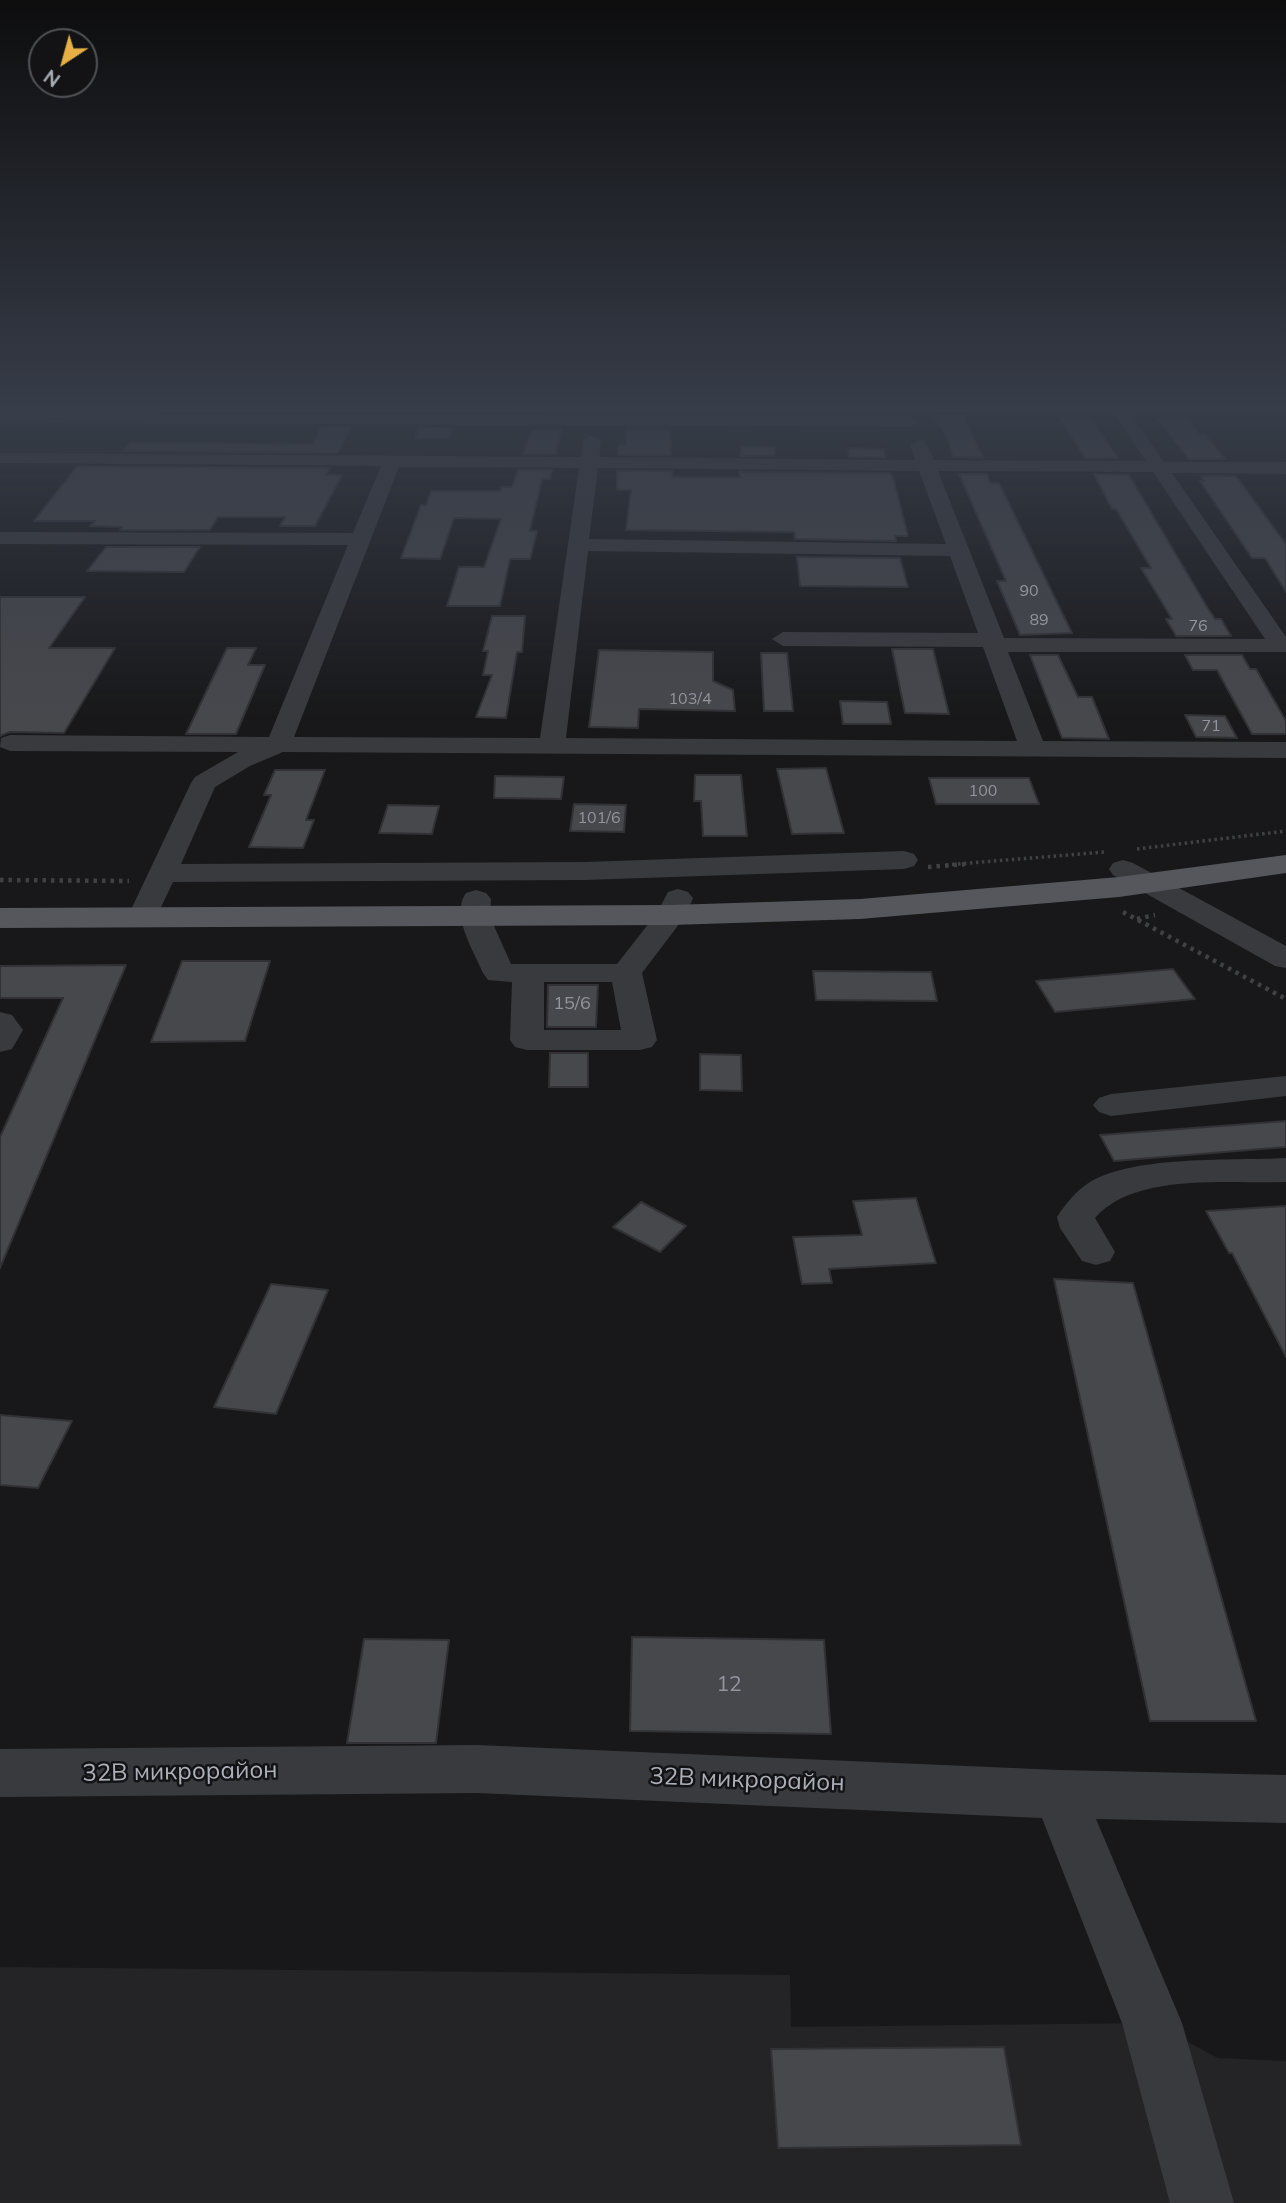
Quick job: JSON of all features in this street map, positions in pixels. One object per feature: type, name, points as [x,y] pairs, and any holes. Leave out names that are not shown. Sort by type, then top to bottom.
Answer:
[{"type":"main road","points":[[0,899],[151,897],[476,908],[674,906],[860,909],[1086,890],[1135,876],[1286,848]]},
{"type":"main road","points":[[674,906],[1286,864]]},
{"type":"main road","points":[[0,918],[151,897]]},
{"type":"street","points":[[370,515],[278,745],[241,760],[204,783],[151,897],[585,870],[904,860]]},
{"type":"street","points":[[552,746],[582,515]]},
{"type":"street","points":[[946,515],[1033,749]]},
{"type":"street","points":[[783,639],[1282,646],[1192,515]]},
{"type":"street","points":[[0,538],[361,539]]},
{"type":"street","points":[[578,545],[959,550]]},
{"type":"street","points":[[10,743],[1286,750]]},
{"type":"street","points":[[1135,876],[1286,959]]},
{"type":"street","points":[[528,973],[527,1040],[640,1040],[626,973],[674,906]]},
{"type":"street","points":[[476,908],[499,973],[626,973]]},
{"type":"street","points":[[0,1022],[6,1030],[0,1042]]},
{"type":"street","points":[[1111,1105],[1286,1086]]},
{"type":"street","points":[[1096,1252],[1079,1228],[1076,1217],[1085,1204],[1112,1186],[1141,1179],[1286,1170]]},
{"type":"street","name":"32В микрорайон","points":[[0,1773],[477,1769],[1059,1794],[1286,1799]]},
{"type":"street","points":[[1059,1794],[1152,2023],[1202,2203]]},
{"type":"path","points":[[1086,890],[1286,999]]},
{"type":"shaded area","points":[[0,1967],[790,1975],[791,2027],[1152,2023],[1218,2058],[1286,2061],[1286,2203],[0,2203]]},
{"type":"building","points":[[39,515],[321,515],[315,526],[280,526],[285,517],[218,517],[210,530],[120,530],[122,527],[90,526],[95,521],[34,521]]},
{"type":"building","points":[[417,515],[534,515],[530,531],[537,531],[530,559],[510,559],[500,606],[447,606],[459,567],[484,567],[501,519],[454,518],[440,559],[401,558]]},
{"type":"building","points":[[628,515],[903,515],[908,536],[895,536],[896,541],[795,539],[794,532],[626,530]]},
{"type":"building","points":[[977,515],[1014,515],[1072,633],[1020,635],[997,581],[1006,581]]},
{"type":"building","points":[[1119,515],[1153,515],[1207,607],[1215,619],[1221,619],[1231,636],[1176,636],[1166,619],[1172,619],[1141,568],[1151,568]]},
{"type":"building","points":[[1223,515],[1265,515],[1286,544],[1286,592],[1265,558],[1252,558]]},
{"type":"building","points":[[106,547],[200,547],[184,572],[87,571]]},
{"type":"building","points":[[797,557],[900,558],[908,587],[800,586]]},
{"type":"building","points":[[0,597],[85,597],[49,648],[115,648],[64,733],[10,732],[0,736]]},
{"type":"building","points":[[492,616],[525,616],[522,652],[517,652],[506,718],[476,717],[492,675],[483,675],[488,651],[483,651]]},
{"type":"building","points":[[227,648],[256,648],[248,665],[265,665],[236,734],[186,734]]},
{"type":"building","points":[[892,649],[933,649],[949,714],[905,713]]},
{"type":"building","points":[[599,650],[713,652],[713,681],[733,690],[735,711],[639,709],[638,728],[589,727]]},
{"type":"building","points":[[761,653],[787,653],[793,711],[764,711]]},
{"type":"building","points":[[1030,655],[1058,655],[1078,697],[1092,697],[1109,739],[1062,738]]},
{"type":"building","points":[[1185,655],[1242,655],[1250,669],[1256,669],[1286,721],[1286,734],[1252,734],[1217,670],[1193,670]]},
{"type":"building","points":[[840,701],[887,702],[891,724],[843,724]]},
{"type":"building","points":[[1185,715],[1225,716],[1237,738],[1196,737]]},
{"type":"building","points":[[826,768],[844,833],[792,834],[777,769]]},
{"type":"building","points":[[275,770],[325,770],[306,820],[314,820],[303,848],[249,847],[271,795],[264,795]]},
{"type":"building","points":[[695,775],[741,775],[747,836],[703,836],[701,801],[694,801]]},
{"type":"building","points":[[495,776],[564,777],[561,799],[494,798]]},
{"type":"building","points":[[929,778],[1029,778],[1039,804],[936,804]]},
{"type":"building","points":[[574,804],[626,805],[624,832],[570,831]]},
{"type":"building","points":[[388,805],[439,806],[432,834],[379,833]]},
{"type":"building","points":[[182,961],[270,961],[245,1041],[151,1042]]},
{"type":"building","points":[[126,965],[0,1268],[0,1137],[63,998],[0,998],[0,966]]},
{"type":"building","points":[[1173,969],[1195,999],[1055,1012],[1036,981]]},
{"type":"building","points":[[813,971],[931,972],[937,1001],[816,1000]]},
{"type":"building","points":[[548,985],[598,985],[596,1027],[547,1027]]},
{"type":"building","points":[[550,1053],[588,1053],[588,1087],[549,1087]]},
{"type":"building","points":[[700,1054],[741,1055],[742,1091],[700,1090]]},
{"type":"building","points":[[1286,1121],[1286,1147],[1114,1161],[1100,1135]]},
{"type":"building","points":[[916,1198],[936,1263],[829,1269],[832,1283],[802,1284],[793,1237],[862,1235],[853,1201]]},
{"type":"building","points":[[641,1202],[686,1226],[660,1252],[613,1227]]},
{"type":"building","points":[[1286,1206],[1286,1357],[1232,1253],[1229,1253],[1206,1211]]},
{"type":"building","points":[[1054,1279],[1133,1283],[1256,1721],[1150,1721]]},
{"type":"building","points":[[271,1284],[328,1290],[276,1414],[214,1407]]},
{"type":"building","points":[[0,1415],[72,1421],[38,1488],[0,1485]]},
{"type":"building","points":[[632,1637],[824,1640],[831,1734],[630,1731]]},
{"type":"building","points":[[364,1639],[449,1640],[436,1743],[347,1743]]},
{"type":"building","points":[[1004,2047],[1021,2145],[778,2148],[771,2049]]}]
